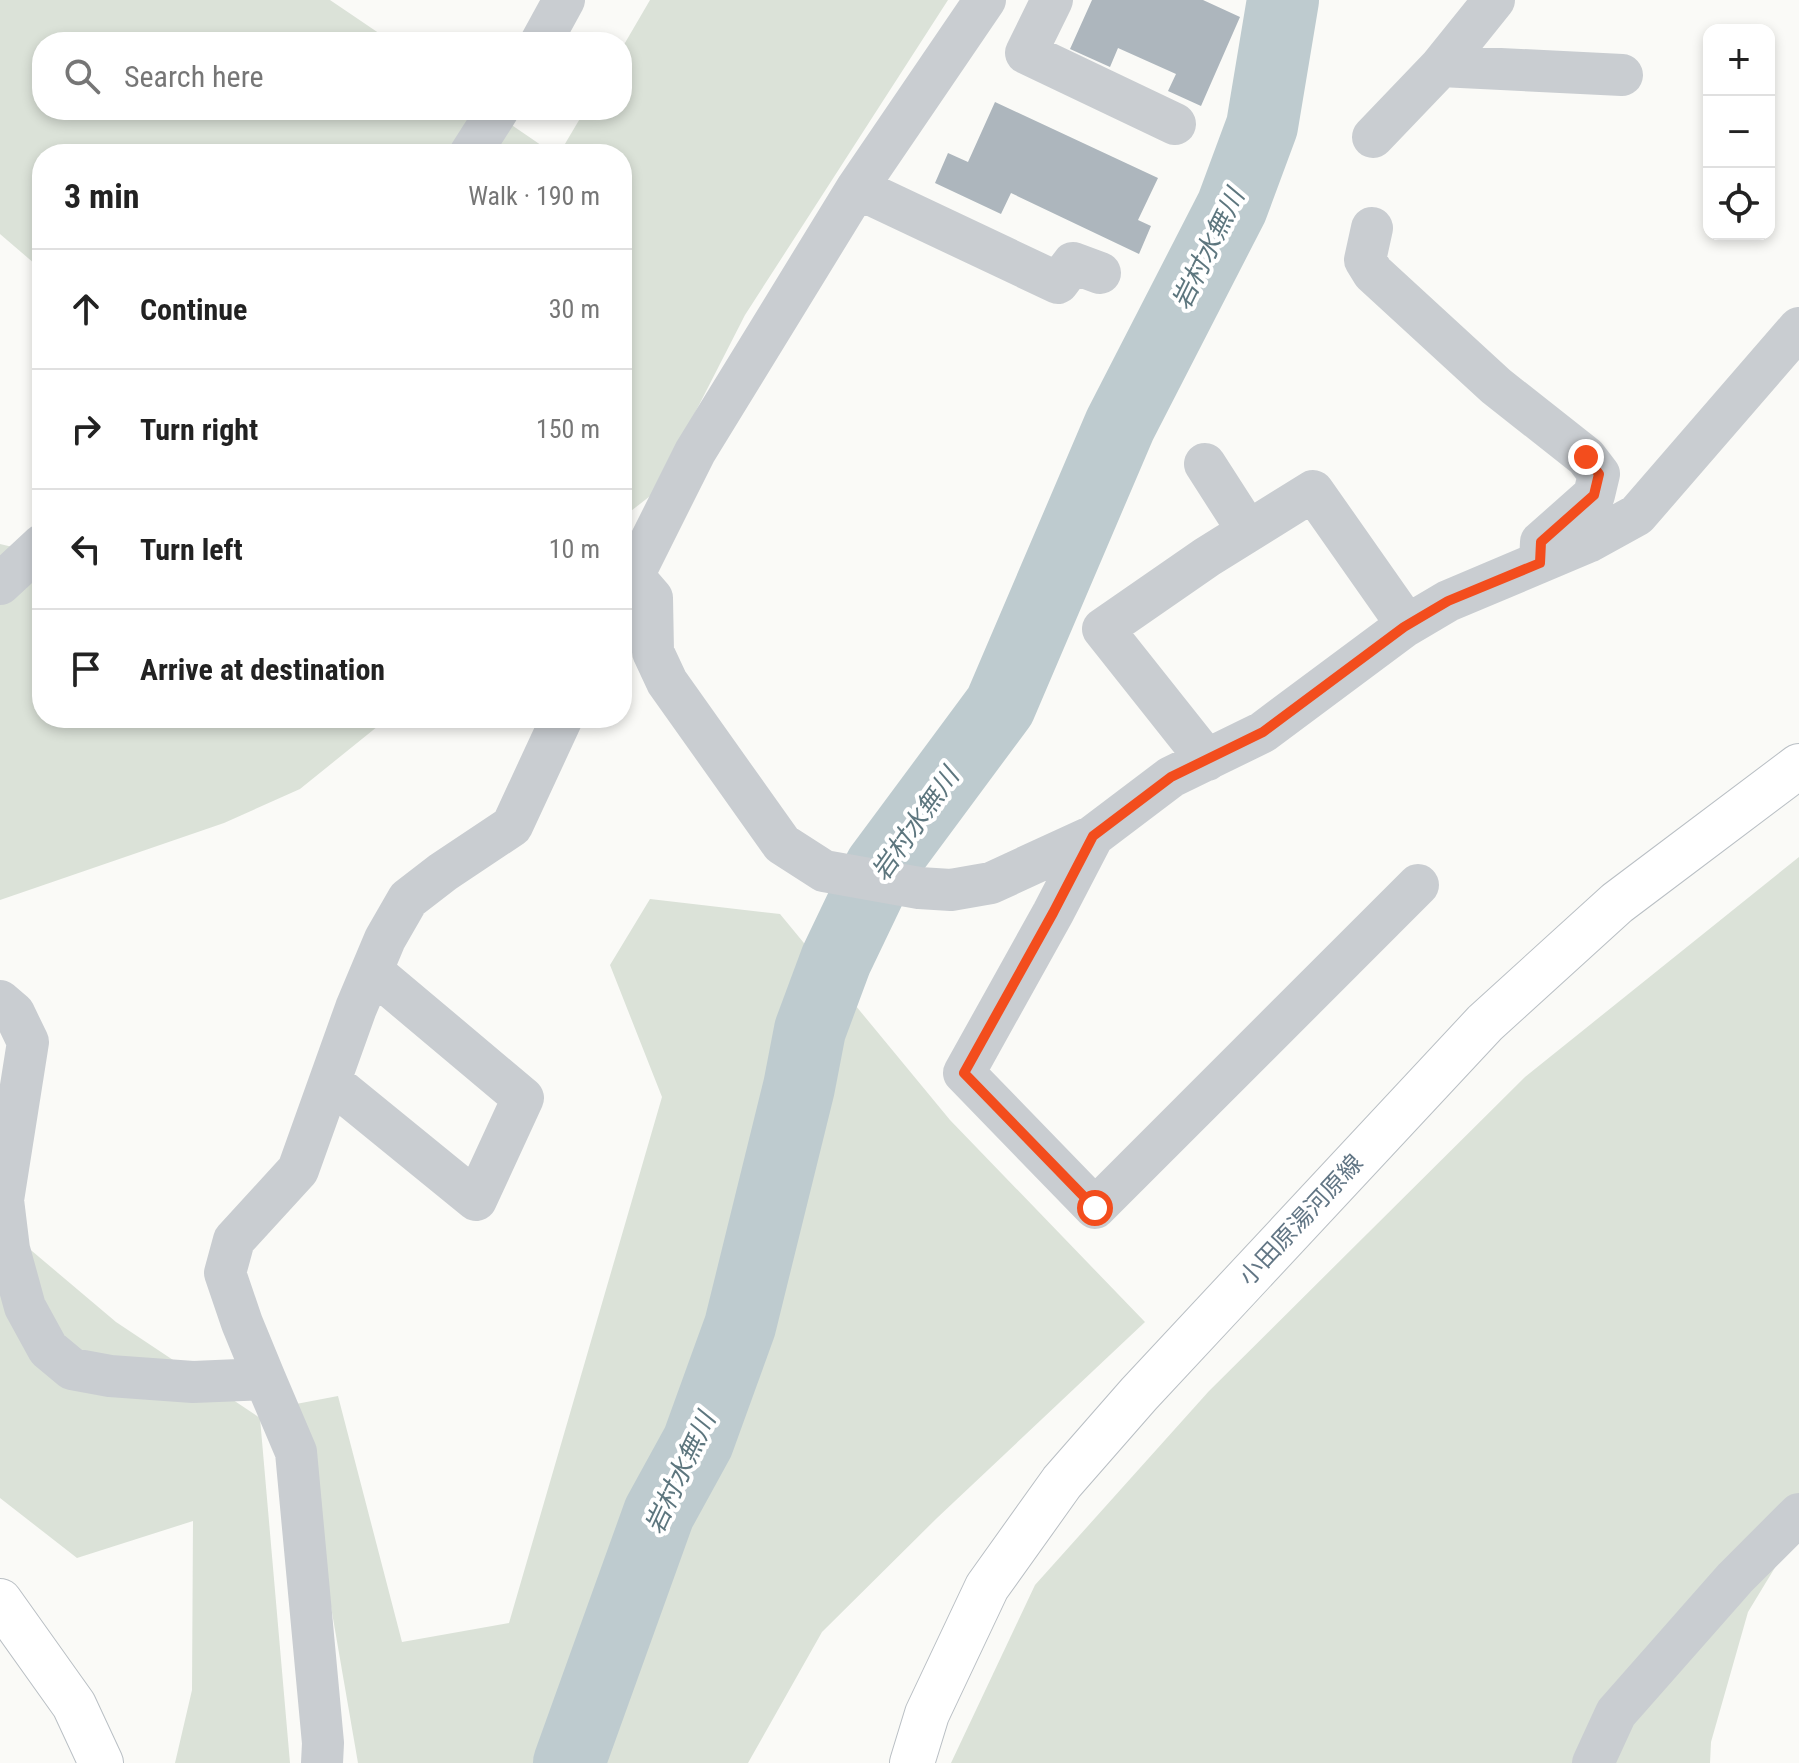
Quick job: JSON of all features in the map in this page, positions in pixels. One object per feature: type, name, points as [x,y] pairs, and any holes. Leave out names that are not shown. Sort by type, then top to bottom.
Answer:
[{"type":"main road","name":"小田原湯河原線","points":[[912,1763],[927,1714],[987,1587],[1062,1482],[1139,1394],[1485,1023],[1617,903],[1799,766]]},
{"type":"main road","points":[[8,1621],[74,1705],[101,1763]]},
{"type":"street","points":[[546,32],[564,0]]},
{"type":"street","points":[[632,574],[695,452],[857,188],[985,0]]},
{"type":"street","points":[[1052,0],[1026,53],[1175,124]]},
{"type":"street","points":[[1373,137],[1441,66],[1494,0]]},
{"type":"street","points":[[1441,66],[1622,75]]},
{"type":"street","points":[[476,144],[492,120]]},
{"type":"street","points":[[857,188],[1058,283],[1073,263],[1100,273]]},
{"type":"street","points":[[1372,228],[1365,260],[1373,273],[1496,386],[1586,457],[1599,474],[1594,495],[1541,542],[1540,563]]},
{"type":"street","points":[[632,587],[652,598],[653,652],[667,682],[782,844],[824,871],[919,888],[951,890],[991,883],[1093,836],[1171,777],[1263,732],[1407,625],[1448,601],[1588,542],[1637,515],[1799,328]]},
{"type":"street","points":[[1205,464],[1248,531]]},
{"type":"street","points":[[1207,760],[1103,629],[1207,557],[1313,491],[1407,625]]},
{"type":"street","points":[[0,584],[32,554]]},
{"type":"street","points":[[322,1763],[323,1743],[296,1452],[242,1323],[225,1273],[234,1240],[298,1170],[372,971],[385,939],[408,899],[512,826],[557,728]]},
{"type":"street","points":[[1093,836],[964,1073],[1095,1208],[1418,885]]},
{"type":"street","points":[[330,1081],[476,1200],[523,1098],[372,971]]},
{"type":"street","points":[[0,1001],[14,1013],[28,1042],[3,1200],[9,1249],[25,1307],[48,1349],[72,1369],[110,1376],[193,1382],[265,1379]]},
{"type":"street","points":[[1593,1763],[1616,1713],[1735,1578],[1799,1514]]},
{"type":"shaded area","points":[[0,0],[330,0],[377,32],[32,32],[32,120],[505,120],[539,144],[32,144],[32,261],[0,234]]},
{"type":"shaded area","points":[[650,0],[948,0],[745,315],[654,493],[632,510],[632,144],[565,144],[579,120],[632,120],[631,32]]},
{"type":"shaded area","points":[[0,544],[32,552],[32,728],[376,728],[300,789],[224,823],[0,900]]},
{"type":"shaded area","points":[[1799,857],[1799,1528],[1748,1612],[1711,1742],[1710,1763],[951,1763],[1035,1585],[1209,1391],[1525,1077]]},
{"type":"shaded area","points":[[650,899],[780,914],[950,1120],[1145,1322],[937,1518],[822,1632],[748,1763],[358,1763],[296,1404],[338,1396],[402,1642],[509,1623],[662,1097],[610,965]]},
{"type":"shaded area","points":[[0,1224],[116,1322],[260,1418],[290,1763],[175,1763],[192,1690],[193,1521],[77,1558],[0,1498]]},
{"type":"building","points":[[1092,0],[1203,0],[1240,17],[1201,106],[1168,91],[1176,74],[1118,48],[1110,67],[1070,49]]},
{"type":"building","points":[[995,102],[1158,178],[1138,220],[1151,226],[1139,254],[1011,193],[1001,214],[935,183],[948,153],[968,162]]},
{"type":"waterway","name":"岩村水無川","points":[[569,1763],[659,1513],[698,1442],[740,1326],[799,1087],[810,1030],[836,960],[880,868],[1000,706],[1120,425],[1232,207],[1262,126],[1283,0]]},
{"type":"route","points":[[1095,1208],[964,1073],[1093,836],[1171,777],[1263,732],[1404,627],[1448,601],[1540,563],[1541,542],[1594,495],[1599,474],[1586,457]]}]
